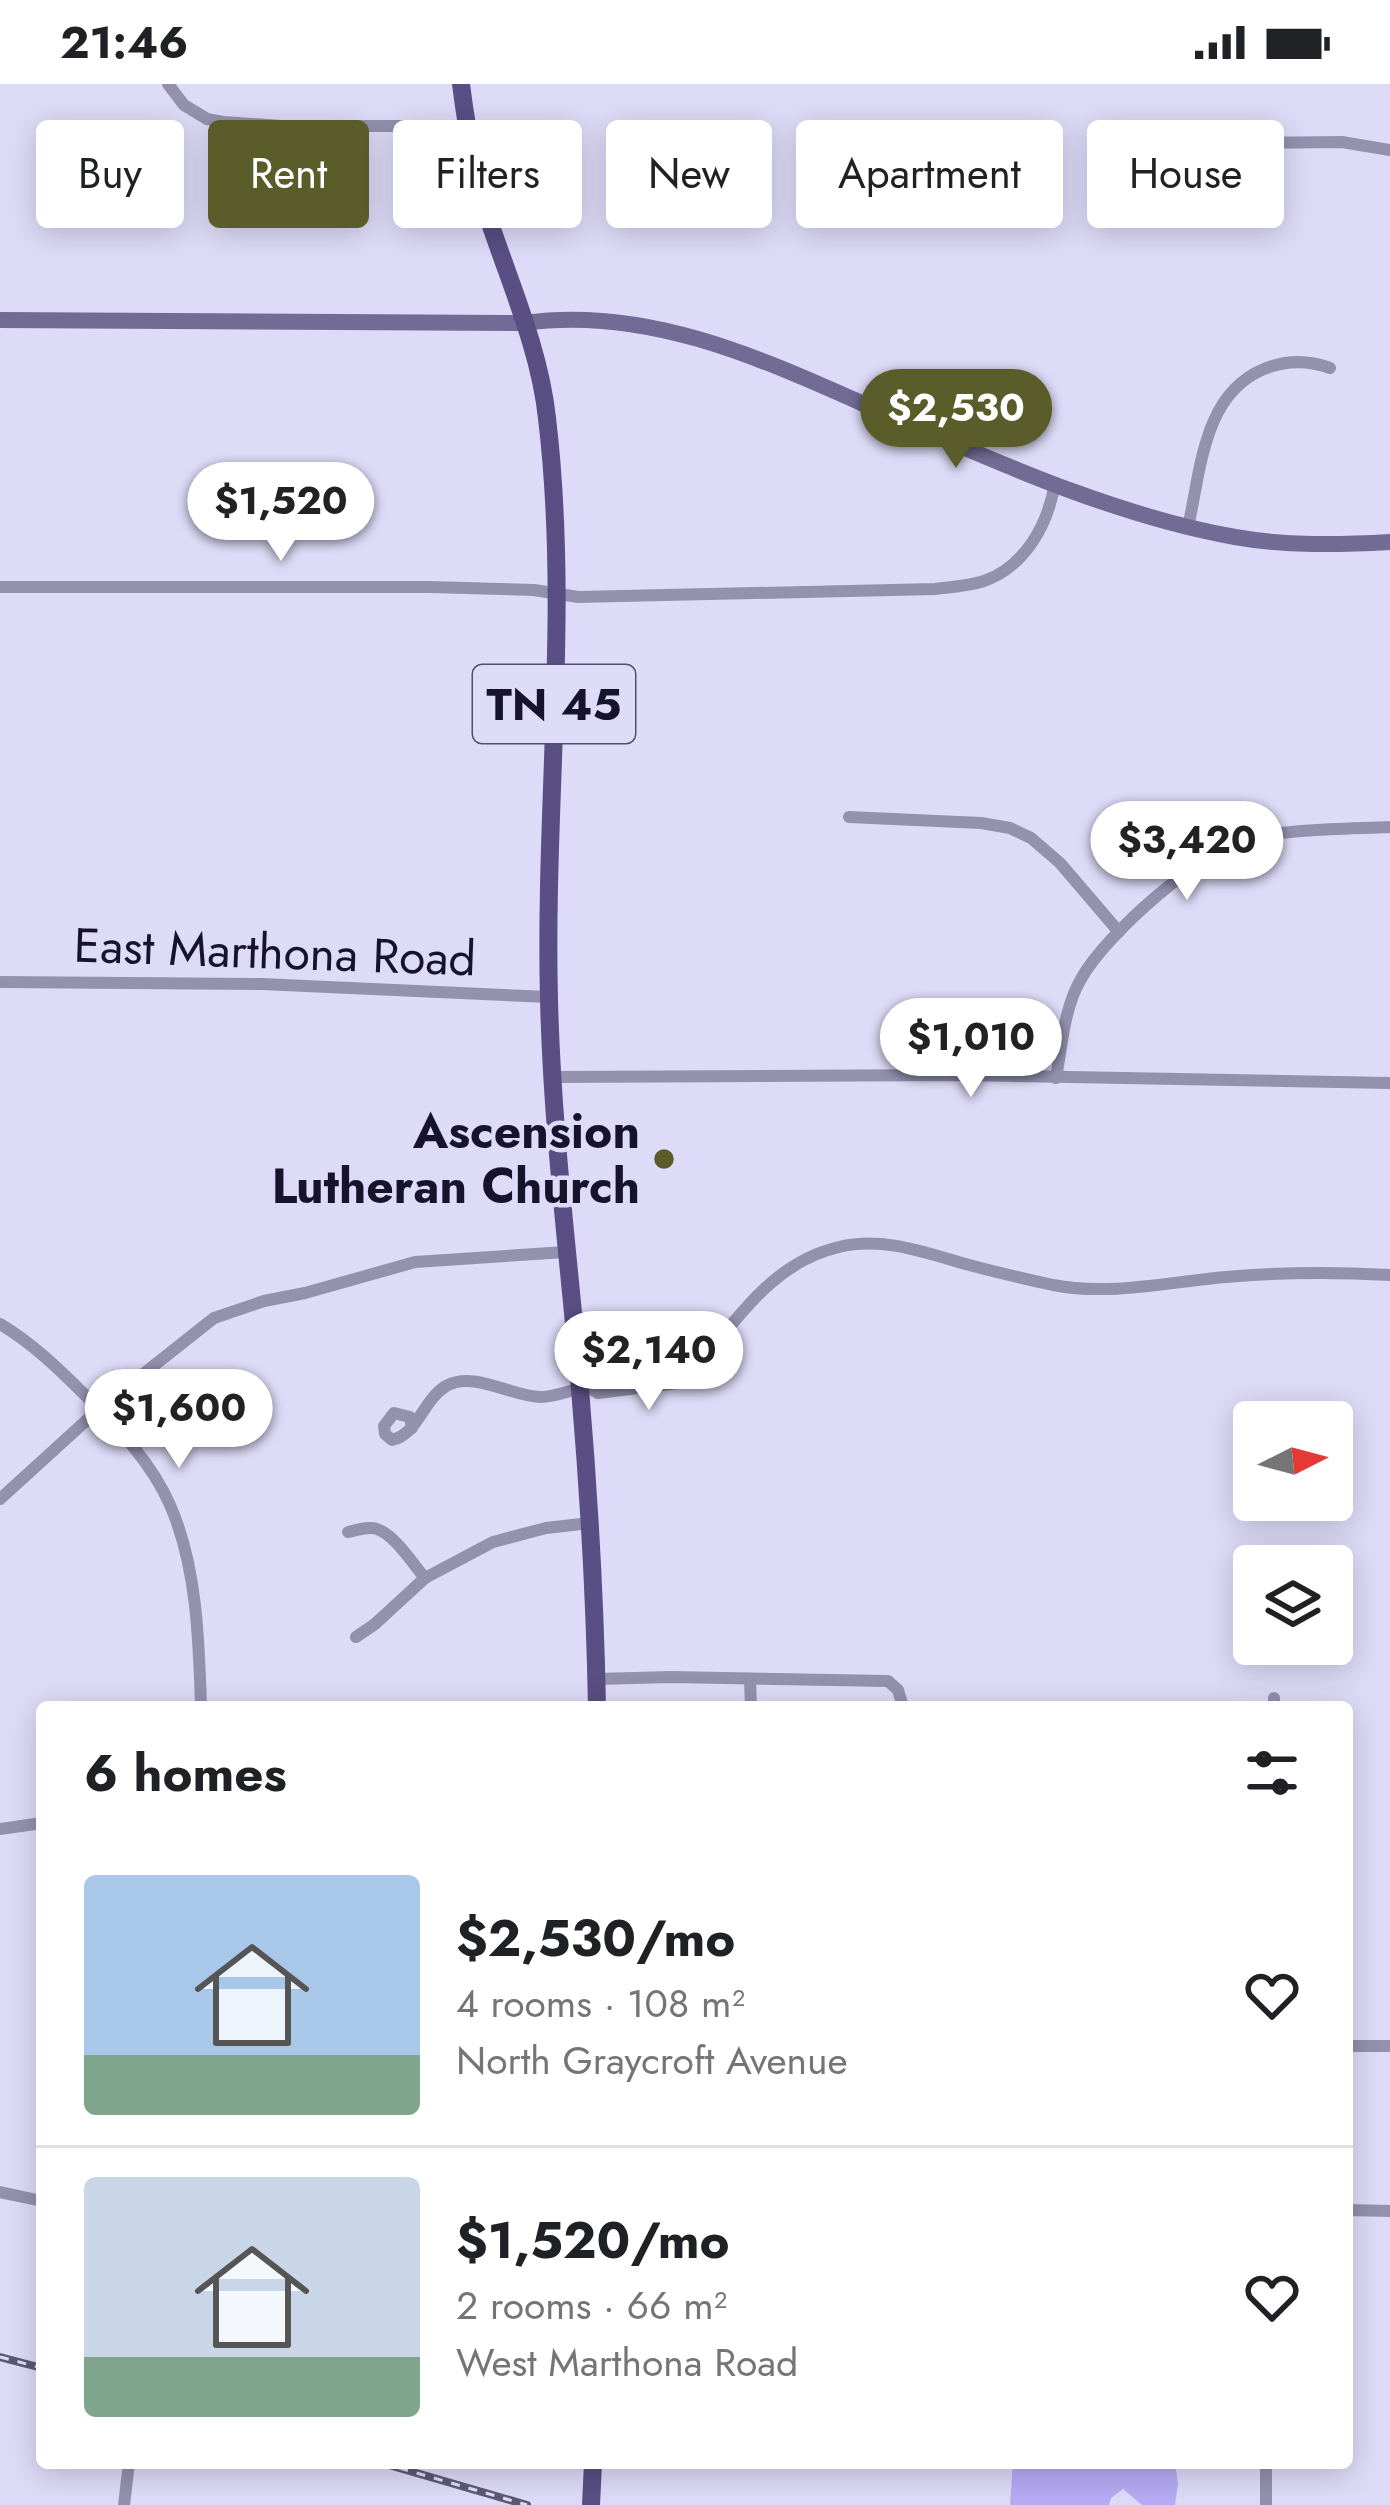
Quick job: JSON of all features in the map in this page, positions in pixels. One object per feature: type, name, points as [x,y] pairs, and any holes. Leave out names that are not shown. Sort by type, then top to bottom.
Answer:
[{"type":"main road","name":"TN 45","points":[[461,84],[465,120]]},
{"type":"main road","name":"TN 45","points":[[493,228],[547,412],[554,494],[549,997],[566,1252],[584,1387],[597,1701]]},
{"type":"main road","points":[[591,2505],[592,2469]]},
{"type":"street","points":[[168,84],[198,115],[223,122],[393,125]]},
{"type":"street","points":[[1284,143],[1342,142],[1390,150]]},
{"type":"street","points":[[0,320],[524,323],[554,319],[639,325],[701,339],[775,365],[922,430],[1144,515],[1238,537],[1305,544],[1390,542]]},
{"type":"street","points":[[1188,526],[1211,428],[1226,397],[1244,379],[1275,365],[1316,363],[1330,368]]},
{"type":"street","points":[[0,587],[430,587],[534,590],[578,597],[935,589],[984,581],[1014,562],[1028,548],[1051,506],[1055,483]]},
{"type":"street","points":[[849,817],[1010,828],[1031,838],[1060,863],[1119,932]]},
{"type":"street","points":[[1057,1078],[1070,1005],[1081,977],[1119,932],[1183,876],[1223,848],[1260,837],[1390,827]]},
{"type":"street","name":"East Marthona Road","points":[[0,982],[262,984],[549,997]]},
{"type":"street","points":[[552,1077],[959,1075],[1390,1083]]},
{"type":"street","points":[[584,1387],[598,1393],[678,1383],[779,1274],[823,1251],[853,1244],[918,1249],[970,1266],[1072,1288],[1138,1287],[1280,1273],[1390,1275]]},
{"type":"street","points":[[0,1499],[99,1409],[214,1318],[415,1262],[566,1252]]},
{"type":"street","points":[[0,1324],[30,1344],[99,1409],[148,1467],[170,1503],[192,1594],[201,1701]]},
{"type":"street","points":[[412,1428],[446,1386],[464,1382],[550,1396],[584,1387],[597,1371],[694,1363]]},
{"type":"street","points":[[356,1637],[425,1578],[493,1543],[546,1528],[590,1523]]},
{"type":"street","points":[[348,1532],[373,1527],[380,1531],[425,1578]]},
{"type":"street","points":[[597,1678],[888,1681],[901,1701]]},
{"type":"street","points":[[750,1679],[751,1701]]},
{"type":"street","points":[[0,1829],[36,1823]]},
{"type":"street","points":[[1353,2046],[1390,2046]]},
{"type":"street","points":[[0,2192],[36,2200]]},
{"type":"street","points":[[1353,2210],[1390,2211]]},
{"type":"street","points":[[124,2505],[128,2469]]},
{"type":"street","points":[[1266,2469],[1266,2505]]},
{"type":"shaded area","points":[[1013,2469],[1176,2469],[1175,2505],[1142,2505],[1123,2489],[1109,2505],[1010,2505]]},
{"type":"railway","points":[[0,2357],[36,2366]]},
{"type":"railway","points":[[403,2469],[527,2505]]},
{"type":"place","name":"Ascension Lutheran Church","points":[[664,1159]]}]
